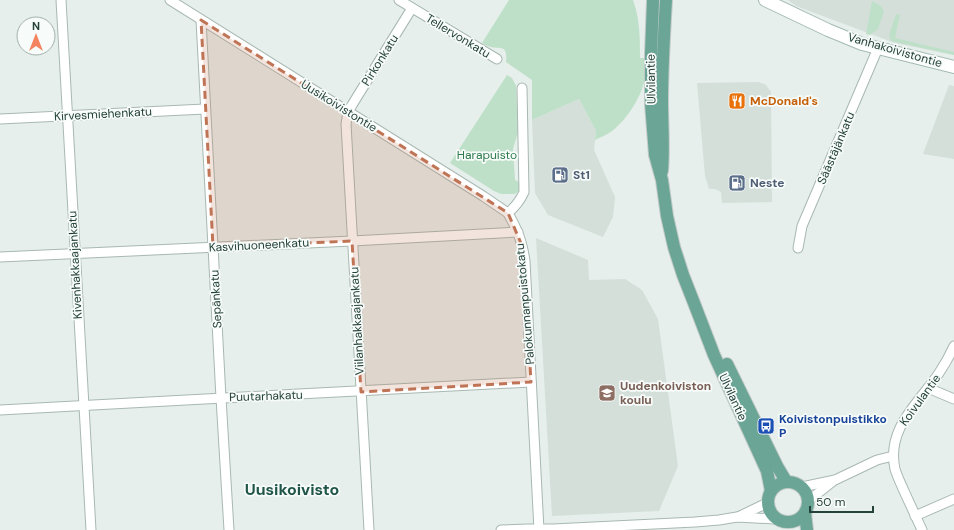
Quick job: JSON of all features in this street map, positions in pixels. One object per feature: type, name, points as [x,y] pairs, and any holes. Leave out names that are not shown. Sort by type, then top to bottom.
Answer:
[{"type":"main road","points":[[644,0],[647,15],[650,54]]},
{"type":"main road","name":"Ulvilantie","points":[[653,0],[650,54],[655,155],[662,180],[667,216],[674,247],[683,276],[714,355],[767,471],[770,491]]},
{"type":"main road","name":"Ulvilantie","points":[[662,180],[664,155],[662,60],[666,0]]},
{"type":"main road","name":"Vanhakoivistontie","points":[[768,1],[828,30],[862,44],[954,67]]},
{"type":"main road","name":"Ulvilantie","points":[[694,303],[721,352],[777,466],[786,481]]},
{"type":"main road","points":[[790,530],[770,513],[767,503],[770,491],[780,483],[786,481],[795,483],[802,487],[807,494],[807,530]]},
{"type":"main road","points":[[778,520],[791,522],[798,520],[807,507]]},
{"type":"street","name":"Kivenhakkaajankatu","points":[[60,0],[91,530]]},
{"type":"street","name":"Uusikoivistontie","points":[[170,0],[508,213]]},
{"type":"street","name":"Tellervonkatu","points":[[399,0],[497,59]]},
{"type":"street","name":"Pirkonkatu","points":[[348,112],[412,8]]},
{"type":"street","name":"Sepänkatu","points":[[201,20],[229,530]]},
{"type":"street","name":"Säästäjänkatu","points":[[798,248],[802,226],[878,48]]},
{"type":"street","points":[[508,213],[521,199],[524,192],[522,88]]},
{"type":"street","name":"Kirvesmiehenkatu","points":[[0,119],[206,109]]},
{"type":"street","name":"Viilanhakkaajankatu","points":[[348,112],[346,124],[369,530]]},
{"type":"street","name":"Palokunnanpuistokatu","points":[[508,213],[518,232],[523,248],[539,529]]},
{"type":"street","name":"Kasvihuoneenkatu","points":[[0,257],[518,232]]},
{"type":"street","name":"Koivulantie","points":[[893,456],[894,444],[898,430],[907,415],[940,372],[954,346]]},
{"type":"street","name":"Puutarhakatu","points":[[0,410],[531,382]]},
{"type":"street","points":[[928,388],[954,399]]},
{"type":"street","points":[[802,487],[835,480],[877,460],[893,456],[898,478],[922,530]]},
{"type":"street","points":[[807,507],[835,480]]},
{"type":"street","points":[[915,516],[954,499]]},
{"type":"street","points":[[737,517],[767,503]]},
{"type":"street","points":[[501,530],[697,526],[737,517],[778,520]]},
{"type":"highlighted area","points":[[201,20],[508,213],[523,248],[531,382],[361,392],[352,241],[213,247]]},
{"type":"shaded area","points":[[788,0],[954,0],[954,55],[895,43],[796,6]]},
{"type":"shaded area","points":[[759,82],[766,85],[771,92],[772,202],[722,203],[721,192],[715,189],[709,189],[705,176],[697,83]]},
{"type":"shaded area","points":[[949,85],[954,86],[954,159],[923,154]]},
{"type":"shaded area","points":[[579,99],[596,131],[594,150],[615,197],[613,217],[603,237],[548,215],[535,193],[532,120]]},
{"type":"shaded area","name":"Uudenkoiviston koulu","points":[[536,238],[588,260],[589,280],[625,279],[642,290],[658,319],[678,466],[659,511],[552,516]]},
{"type":"green space","points":[[509,0],[633,0],[640,36],[640,58],[644,58],[645,77],[641,92],[633,107],[617,127],[608,134],[595,140],[596,131],[579,99],[532,120],[532,80],[506,62],[506,52],[504,49],[487,46],[482,43]]},
{"type":"green space","points":[[872,1],[881,6],[884,12],[878,29],[870,35],[866,34]]},
{"type":"green space","points":[[896,14],[900,15],[895,38],[954,52],[954,55],[891,41],[889,35]]},
{"type":"green space","name":"Harapuisto","points":[[507,75],[512,78],[516,86],[518,132],[513,149],[515,180],[521,183],[520,190],[515,194],[501,194],[494,191],[450,163]]},
{"type":"place","name":"McDonald's","points":[[737,101]]},
{"type":"place","name":"St1","points":[[560,175]]},
{"type":"place","name":"Neste","points":[[737,183]]},
{"type":"place","name":"Uudenkoiviston koulu","points":[[607,393]]},
{"type":"place","name":"Koivistonpuistikko P","points":[[766,426]]},
{"type":"district","name":"Uusikoivisto","points":[[292,489]]}]
